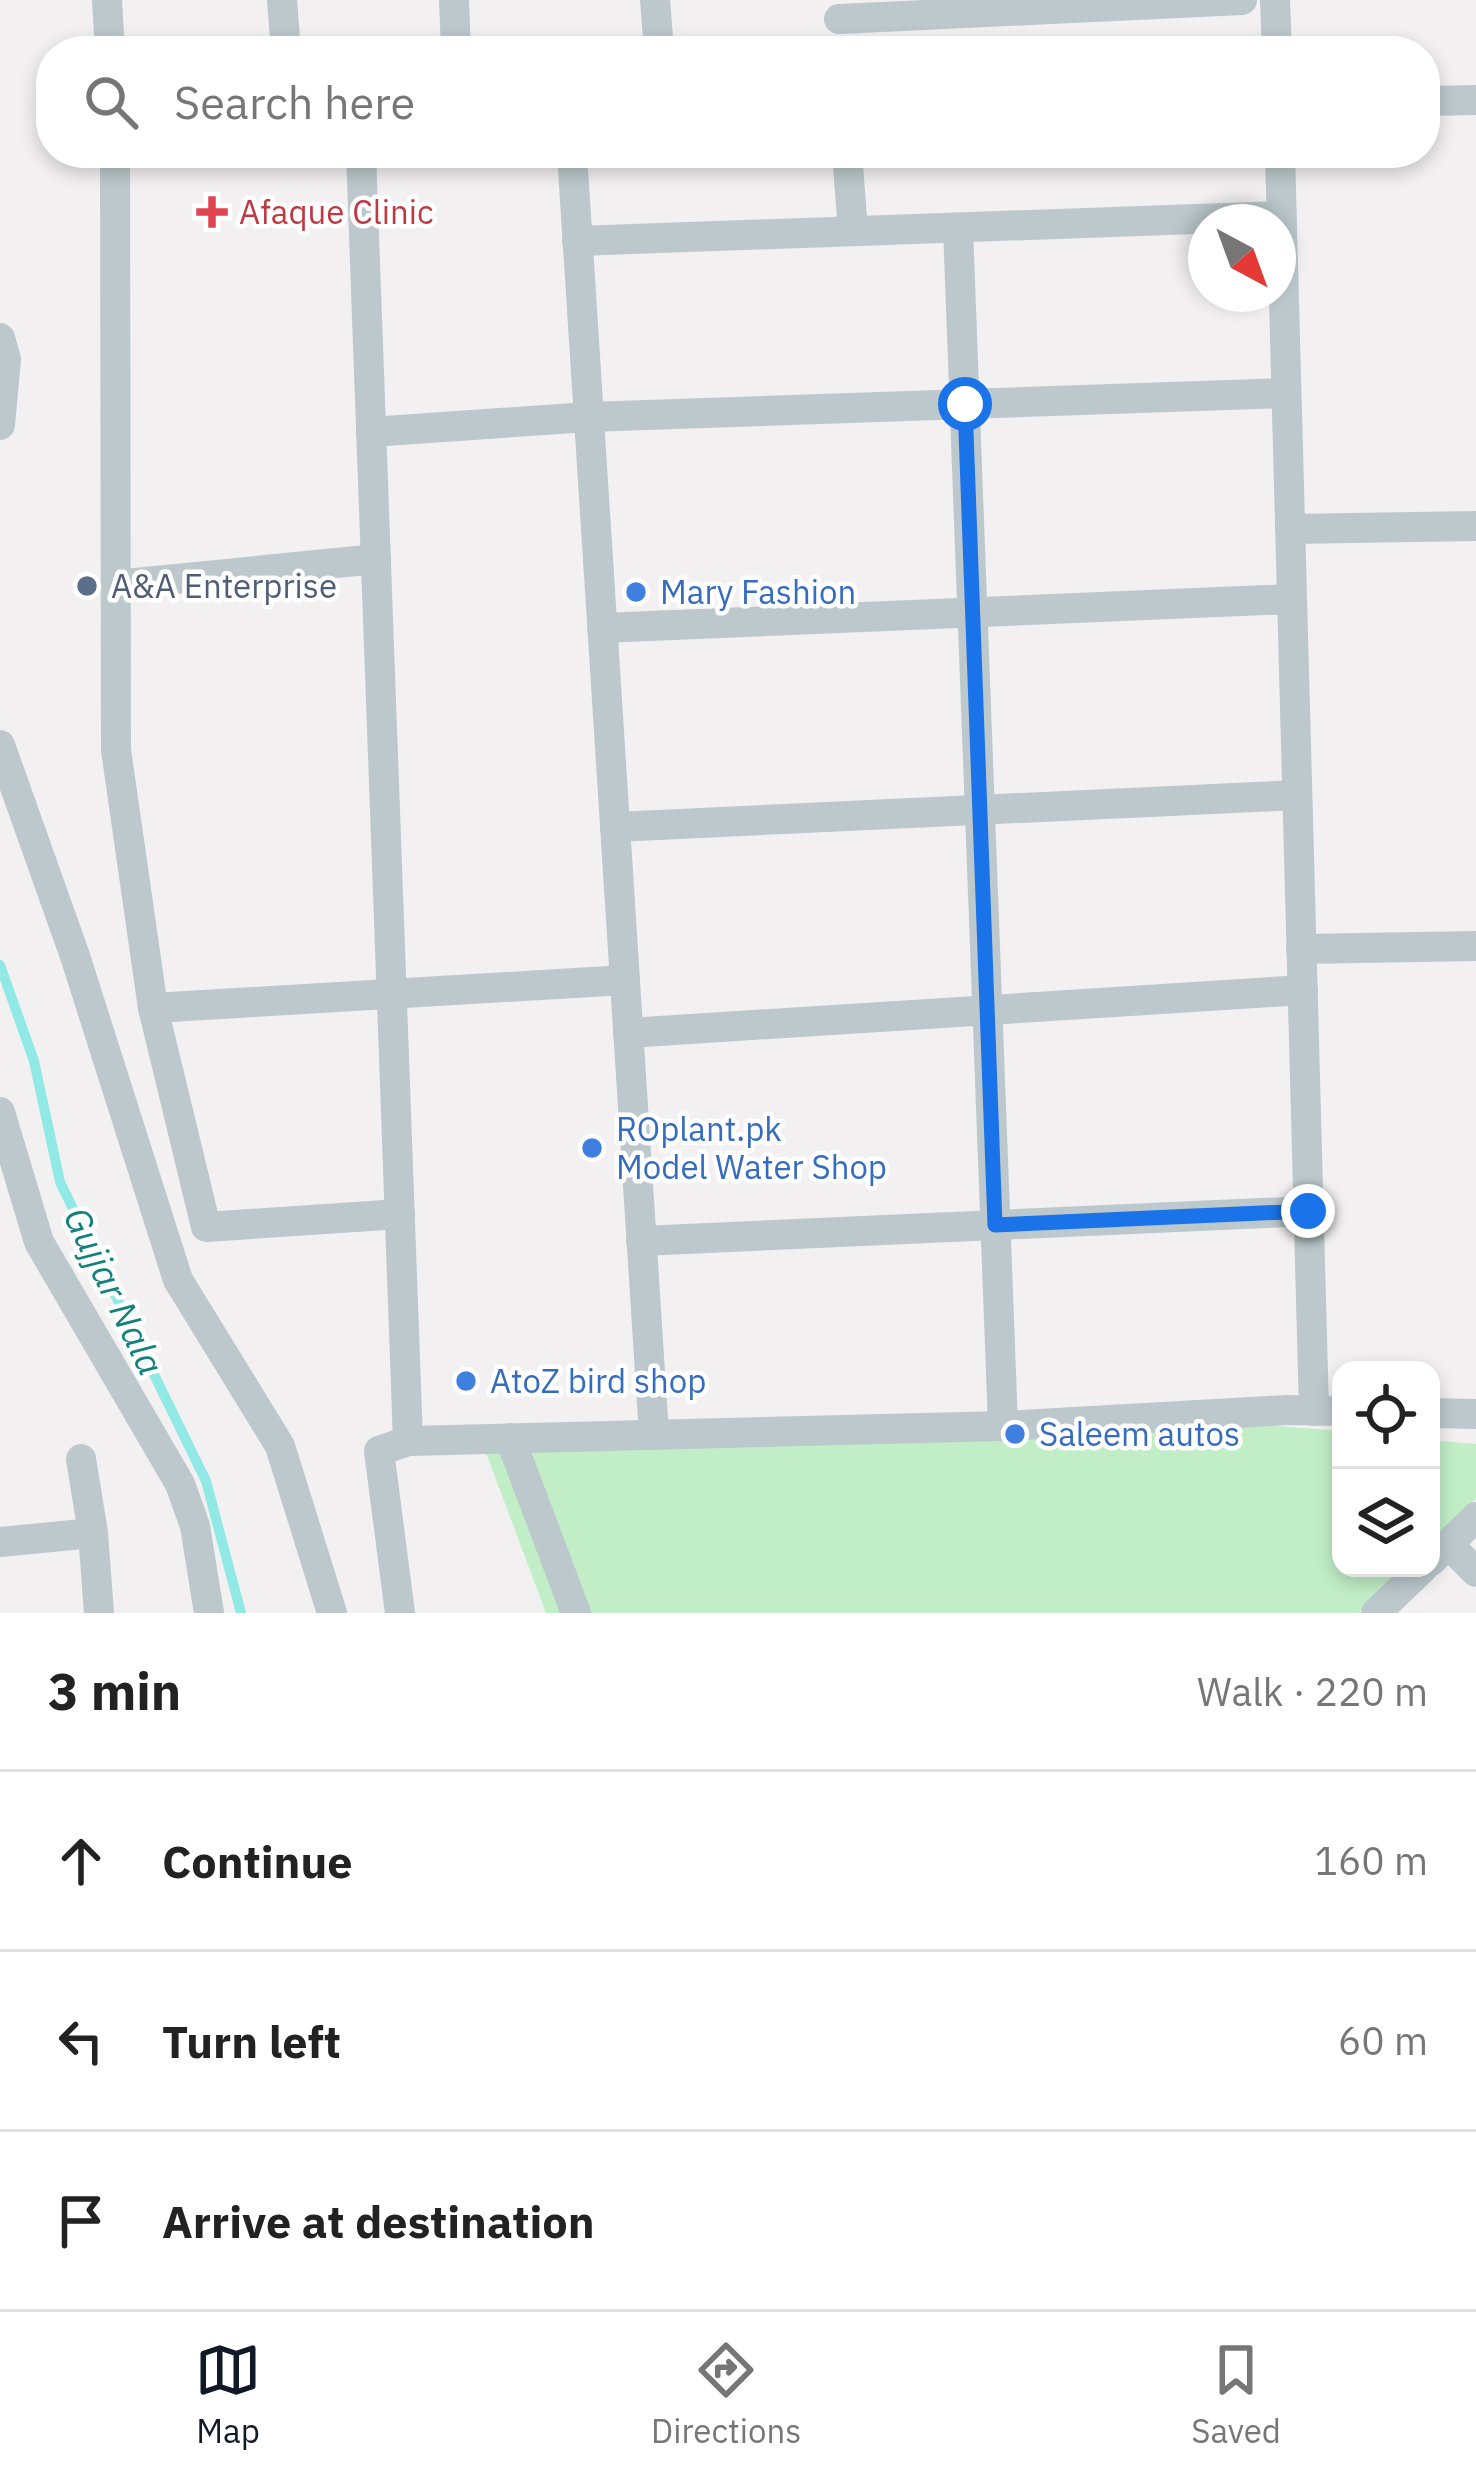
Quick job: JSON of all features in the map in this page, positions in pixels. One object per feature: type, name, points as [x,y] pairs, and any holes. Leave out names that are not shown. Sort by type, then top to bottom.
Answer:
[{"type":"street","points":[[107,0],[109,36]]},
{"type":"street","points":[[282,0],[285,36]]},
{"type":"street","points":[[454,0],[455,36]]},
{"type":"street","points":[[655,0],[658,36]]},
{"type":"street","points":[[838,9],[1242,0]]},
{"type":"street","points":[[1275,0],[1276,36]]},
{"type":"street","points":[[1440,101],[1476,100]]},
{"type":"street","points":[[115,168],[116,750],[153,1007],[206,1227],[400,1214]]},
{"type":"street","points":[[362,168],[409,1441]]},
{"type":"street","points":[[573,168],[654,1435]]},
{"type":"street","points":[[848,168],[853,231]]},
{"type":"street","points":[[1280,168],[1281,204]]},
{"type":"street","points":[[578,241],[1188,219]]},
{"type":"street","points":[[958,228],[1003,1426]]},
{"type":"street","points":[[400,1613],[379,1451],[409,1441],[1003,1426],[1327,1411],[1308,1211],[1284,312]]},
{"type":"street","points":[[0,338],[6,359],[0,425]]},
{"type":"street","points":[[371,432],[589,417],[1286,393]]},
{"type":"street","points":[[1290,529],[1476,526]]},
{"type":"street","points":[[116,585],[376,559]]},
{"type":"street","points":[[602,628],[1292,599]]},
{"type":"street","points":[[0,745],[74,956],[178,1280],[280,1446],[332,1613]]},
{"type":"street","points":[[615,827],[1297,795]]},
{"type":"street","points":[[1301,949],[1476,946]]},
{"type":"street","points":[[153,1007],[625,980]]},
{"type":"street","points":[[628,1033],[1303,990]]},
{"type":"street","points":[[0,1112],[39,1242],[180,1484],[195,1526],[209,1613]]},
{"type":"street","points":[[641,1241],[1308,1211]]},
{"type":"street","points":[[1440,1413],[1476,1414]]},
{"type":"street","points":[[510,1438],[576,1613]]},
{"type":"street","points":[[81,1460],[93,1533],[98,1613]]},
{"type":"street","points":[[1476,1517],[1440,1552],[1476,1572]]},
{"type":"street","points":[[0,1542],[93,1533]]},
{"type":"street","points":[[1376,1613],[1414,1577]]},
{"type":"green space","points":[[1264,1425],[1332,1430],[1332,1577],[1396,1577],[1359,1613],[546,1613],[486,1453]]},
{"type":"green space","points":[[1440,1441],[1476,1444],[1476,1499],[1440,1534]]},
{"type":"waterway","name":"Gujjar Nala","points":[[0,965],[34,1061],[60,1182],[206,1481],[241,1613]]},
{"type":"place","name":"Afaque Clinic","points":[[212,212]]},
{"type":"place","name":"A&A Enterprise","points":[[87,586]]},
{"type":"place","name":"Mary Fashion","points":[[636,592]]},
{"type":"place","name":"ROplant.pk Model Water Shop","points":[[592,1148]]},
{"type":"place","name":"AtoZ bird shop","points":[[466,1381]]},
{"type":"place","name":"Saleem autos","points":[[1015,1434]]},
{"type":"route","points":[[965,404],[995,1225],[1308,1211]]}]
